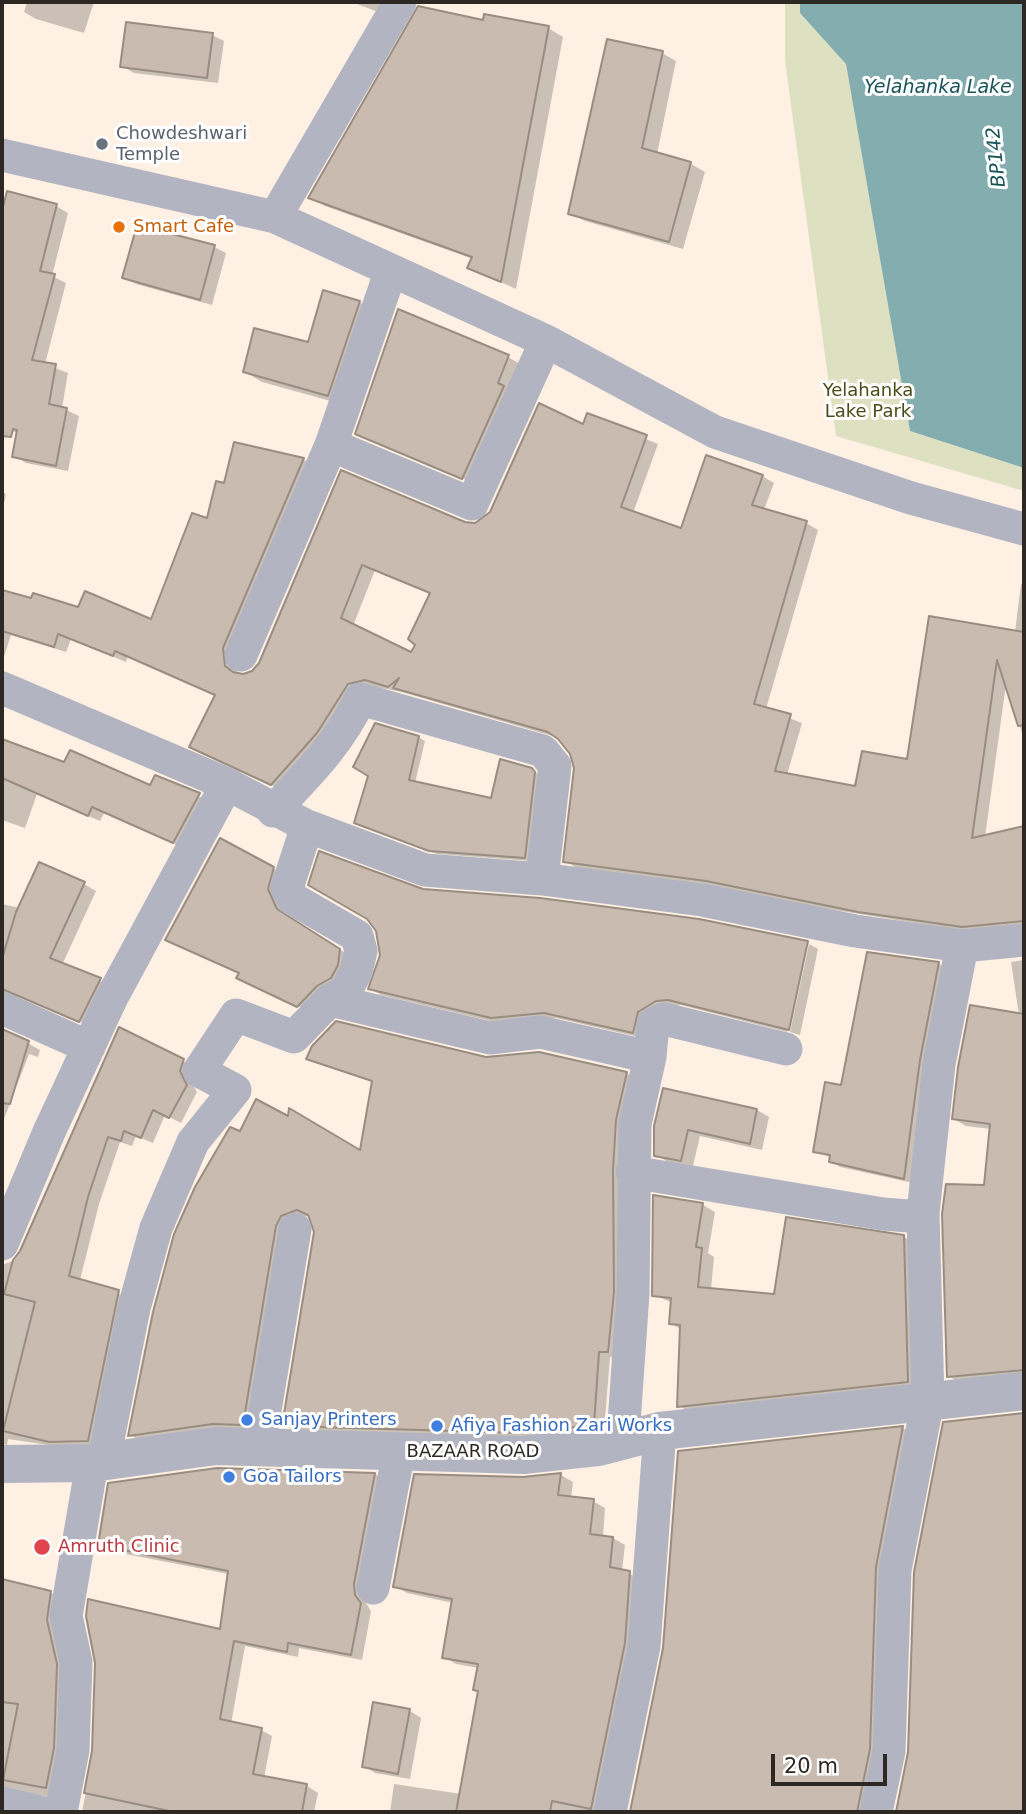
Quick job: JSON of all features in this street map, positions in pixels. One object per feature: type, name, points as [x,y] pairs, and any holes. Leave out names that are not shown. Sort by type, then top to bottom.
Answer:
[{"type":"street","points":[[275,217],[400,2]]},
{"type":"street","points":[[2,155],[275,217],[546,341],[715,432],[911,498],[1024,529]]},
{"type":"street","points":[[241,655],[331,445],[391,270]]},
{"type":"street","points":[[331,445],[472,504],[546,341]]},
{"type":"street","points":[[2,688],[227,784],[273,810],[307,825],[425,870],[542,879],[702,900],[855,931],[962,946],[1024,940]]},
{"type":"street","points":[[273,810],[326,757],[347,726],[360,699],[542,751],[555,766],[542,879]]},
{"type":"street","points":[[2,1244],[111,999],[227,784]]},
{"type":"street","points":[[61,1812],[73,1750],[76,1662],[66,1616],[98,1461],[134,1308],[156,1228],[194,1142],[235,1090],[199,1072],[236,1014],[294,1037],[330,1000],[345,992],[356,972],[361,951],[357,936],[293,899],[287,888],[307,825]]},
{"type":"street","points":[[876,1812],[889,1751],[895,1570],[928,1400],[923,1213],[939,1064],[962,946]]},
{"type":"street","points":[[330,1000],[491,1038],[540,1031],[650,1057]]},
{"type":"street","points":[[2,1008],[89,1047]]},
{"type":"street","points":[[623,1438],[633,1293],[632,1172],[635,1124],[650,1057],[653,1024],[664,1019],[786,1049]]},
{"type":"street","points":[[632,1172],[883,1213],[909,1216],[923,1213]]},
{"type":"street","points":[[258,1447],[295,1229]]},
{"type":"street","name":"BAZAAR ROAD","points":[[2,1464],[98,1461],[216,1446],[523,1455],[598,1447],[623,1438],[660,1431],[1024,1391]]},
{"type":"street","points":[[610,1812],[644,1646],[660,1431]]},
{"type":"street","points":[[373,1588],[399,1451]]},
{"type":"street","points":[[2,1803],[41,1812]]},
{"type":"green space","name":"Yelahanka Lake Park","points":[[785,2],[800,2],[800,13],[846,63],[910,431],[1024,468],[1024,491],[836,436],[785,61]]},
{"type":"water","name":"Yelahanka Lake","points":[[800,2],[1024,2],[1024,468],[910,431],[846,64],[800,13]]},
{"type":"building","points":[[418,6],[483,20],[484,14],[549,26],[501,282],[467,268],[472,257],[308,198]]},
{"type":"building","points":[[126,22],[213,33],[207,78],[120,67]]},
{"type":"building","points":[[607,39],[663,51],[642,148],[691,162],[669,242],[568,214]]},
{"type":"building","points":[[7,191],[57,204],[40,271],[55,274],[32,360],[56,364],[49,404],[67,408],[56,466],[12,457],[17,430],[13,429],[11,437],[2,436],[2,211]]},
{"type":"building","points":[[137,225],[215,245],[200,300],[122,278]]},
{"type":"building","points":[[323,290],[360,301],[328,396],[243,372],[254,328],[308,342]]},
{"type":"building","points":[[398,309],[509,355],[498,383],[504,386],[462,479],[355,434]]},
{"type":"building","points":[[539,403],[583,424],[587,413],[647,435],[621,507],[681,528],[706,455],[763,475],[752,505],[807,521],[754,704],[791,714],[775,771],[855,786],[862,751],[907,759],[929,616],[1024,632],[1024,725],[1018,726],[997,660],[972,838],[1024,826],[1024,921],[962,927],[858,912],[706,881],[563,862],[574,768],[570,754],[558,739],[548,732],[393,688],[399,678],[388,687],[365,680],[348,684],[317,733],[271,785],[189,747],[215,695],[115,651],[113,656],[58,634],[54,647],[2,631],[2,590],[31,598],[33,593],[78,607],[85,591],[151,619],[192,513],[207,518],[216,481],[224,483],[234,442],[304,458],[223,648],[225,666],[233,672],[243,674],[252,671],[259,663],[341,470],[465,522],[475,523],[490,512]],"holes":[[[362,565],[430,593],[408,639],[415,645],[411,652],[341,618]]]},
{"type":"building","points":[[375,723],[419,736],[409,780],[491,798],[500,759],[532,768],[535,772],[525,858],[429,851],[354,823],[368,776],[353,767]]},
{"type":"building","points":[[2,739],[64,762],[70,750],[150,785],[155,775],[200,793],[173,843],[92,807],[88,816],[2,778]]},
{"type":"building","points":[[220,838],[274,867],[268,889],[277,909],[340,949],[338,965],[331,978],[317,986],[297,1007],[236,978],[239,973],[165,940]]},
{"type":"building","points":[[319,851],[423,889],[540,898],[699,919],[808,941],[789,1030],[668,1000],[656,1001],[638,1012],[633,1033],[544,1013],[491,1018],[368,989],[380,955],[376,931],[367,919],[308,885]]},
{"type":"building","points":[[39,862],[85,882],[50,958],[101,978],[79,1022],[2,989],[2,959],[16,912]]},
{"type":"building","points":[[867,952],[939,962],[920,1060],[904,1179],[829,1162],[830,1155],[813,1152],[825,1082],[841,1085]]},
{"type":"building","points":[[970,1005],[1024,1014],[1024,1370],[947,1377],[942,1214],[946,1184],[984,1185],[990,1124],[952,1119],[958,1067]]},
{"type":"building","points":[[336,1021],[486,1057],[539,1052],[627,1072],[616,1120],[613,1170],[614,1292],[608,1352],[599,1352],[594,1425],[522,1433],[282,1426],[314,1232],[308,1215],[297,1210],[281,1216],[276,1226],[243,1425],[213,1424],[128,1436],[153,1312],[174,1234],[195,1187],[230,1127],[240,1131],[256,1099],[288,1116],[289,1108],[360,1150],[372,1081],[306,1059],[312,1046]]},
{"type":"building","points":[[119,1027],[184,1059],[180,1071],[187,1085],[169,1118],[153,1110],[141,1138],[124,1131],[121,1141],[108,1137],[88,1197],[69,1276],[119,1290],[88,1441],[49,1442],[3,1431],[35,1302],[4,1294],[13,1260],[20,1251]]},
{"type":"building","points":[[2,1029],[29,1041],[10,1104],[2,1103]]},
{"type":"building","points":[[663,1088],[757,1109],[750,1144],[688,1130],[681,1161],[654,1156],[654,1126]]},
{"type":"building","points":[[653,1195],[703,1203],[696,1247],[702,1248],[698,1287],[774,1294],[786,1217],[904,1235],[908,1382],[677,1407],[680,1325],[669,1324],[671,1298],[652,1296]]},
{"type":"building","points":[[1024,1413],[1024,1812],[896,1812],[908,1752],[914,1572],[943,1422]]},
{"type":"building","points":[[903,1426],[876,1567],[870,1749],[857,1812],[630,1812],[663,1648],[678,1451]]},
{"type":"building","points":[[217,1468],[375,1473],[354,1584],[355,1595],[361,1603],[351,1655],[288,1643],[287,1652],[234,1641],[220,1719],[262,1728],[253,1774],[307,1784],[302,1812],[174,1812],[84,1793],[92,1751],[95,1663],[86,1616],[88,1599],[220,1629],[228,1571],[98,1545],[108,1483]]},
{"type":"building","points":[[561,1473],[558,1495],[594,1499],[590,1534],[613,1537],[610,1567],[630,1571],[625,1643],[591,1809],[552,1801],[550,1812],[456,1812],[478,1691],[473,1690],[478,1664],[442,1658],[452,1599],[393,1587],[414,1474],[523,1477]]},
{"type":"building","points":[[2,1579],[51,1591],[47,1620],[57,1664],[54,1748],[46,1788],[3,1780],[18,1704],[2,1702]]},
{"type":"building","points":[[373,1702],[410,1709],[398,1774],[362,1767]]},
{"type":"place","name":"Chowdeshwari Temple","points":[[102,144]]},
{"type":"place","name":"Smart Cafe","points":[[119,227]]},
{"type":"place","name":"Sanjay Printers","points":[[247,1420]]},
{"type":"place","name":"Afiya Fashion Zari Works","points":[[437,1426]]},
{"type":"place","name":"Goa Tailors","points":[[229,1477]]},
{"type":"place","name":"Amruth Clinic","points":[[42,1547]]},
{"type":"water label","name":"BP142","points":[[997,157]]}]
